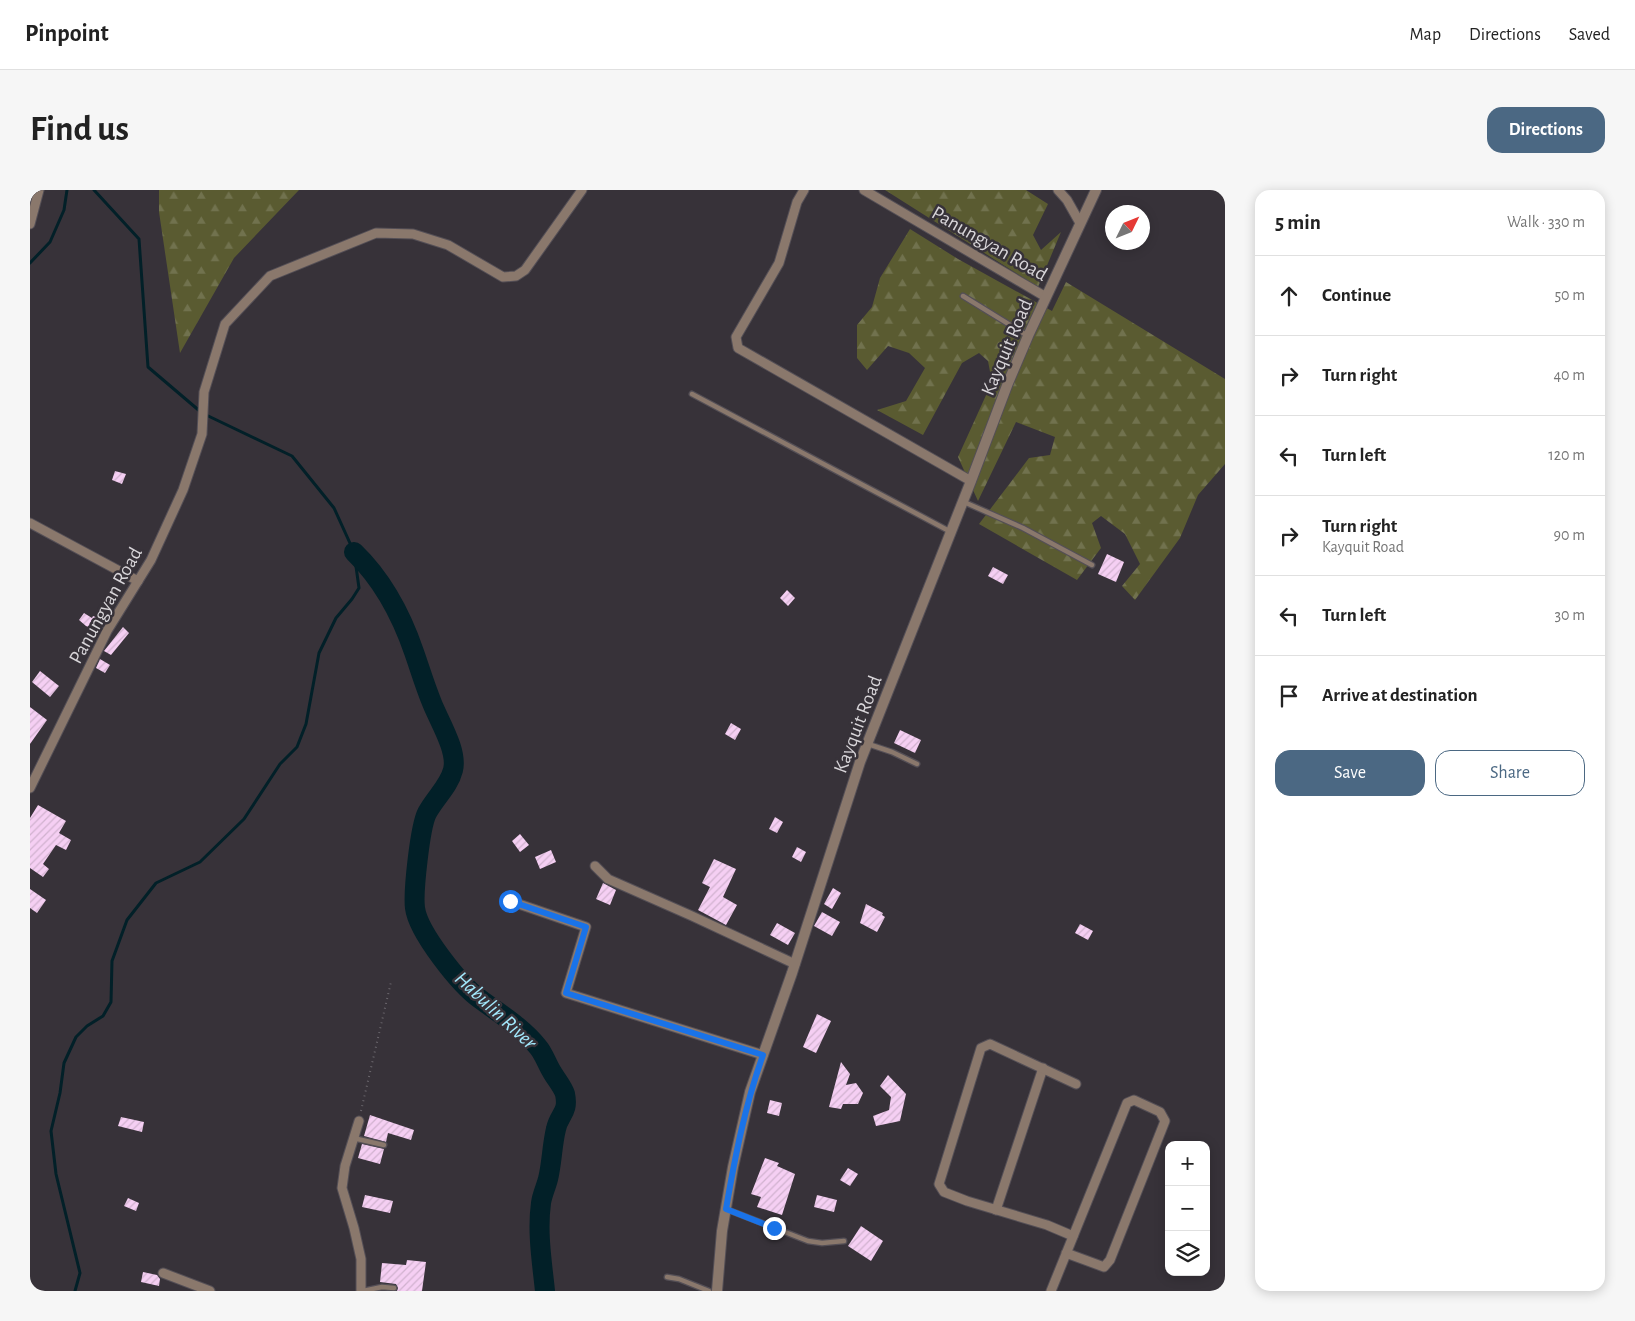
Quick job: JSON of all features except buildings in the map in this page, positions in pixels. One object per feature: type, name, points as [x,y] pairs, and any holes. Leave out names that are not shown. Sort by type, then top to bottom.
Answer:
[{"type":"street","points":[[30,223],[39,190]]},
{"type":"street","name":"Panungyan Road","points":[[30,788],[107,631],[151,560],[183,490],[202,434],[204,392],[225,324],[270,276],[376,233],[412,234],[448,245],[503,277],[516,276],[525,270],[582,190]]},
{"type":"street","points":[[804,190],[797,202],[779,263],[736,337],[738,348],[971,481]]},
{"type":"street","name":"Panungyan Road","points":[[864,190],[1046,296]]},
{"type":"street","points":[[1058,190],[1068,200],[1080,223]]},
{"type":"street","name":"Kayquit Road","points":[[717,1291],[722,1231],[733,1167],[750,1092],[795,964],[860,762],[1008,383],[1046,296],[1096,190]]},
{"type":"street","points":[[30,523],[138,580]]},
{"type":"street","points":[[595,866],[608,879],[795,964]]},
{"type":"street","points":[[510,901],[586,927],[566,993],[763,1055]]},
{"type":"street","points":[[1073,1236],[1047,1225],[944,1192],[939,1184],[981,1048],[990,1044],[1076,1084]]},
{"type":"street","points":[[996,1210],[1043,1068]]},
{"type":"street","points":[[1050,1291],[1127,1103],[1134,1100],[1160,1112],[1165,1121],[1110,1260],[1104,1267],[1066,1253]]},
{"type":"street","points":[[358,1121],[345,1166],[342,1188],[361,1259],[362,1291]]},
{"type":"street","points":[[163,1274],[210,1291]]},
{"type":"lane","points":[[963,296],[1028,336]]},
{"type":"lane","points":[[692,394],[750,423],[951,532]]},
{"type":"lane","points":[[963,502],[1022,528],[1092,565]]},
{"type":"lane","points":[[867,744],[892,752],[917,764]]},
{"type":"lane","points":[[353,1138],[384,1145]]},
{"type":"lane","points":[[726,1209],[808,1241],[822,1243],[844,1242]]},
{"type":"lane","points":[[667,1278],[679,1279],[709,1291]]},
{"type":"lane","points":[[362,1291],[382,1287],[394,1288]]},
{"type":"path","points":[[358,1121],[391,982]]},
{"type":"green space","points":[[159,190],[299,190],[234,258],[180,353],[159,212]]},
{"type":"green space","points":[[885,190],[1026,190],[1048,204],[1033,235],[1041,250],[1061,232],[1038,287]]},
{"type":"green space","points":[[910,229],[958,259],[1052,311],[1066,282],[1225,379],[1225,464],[1198,495],[1180,538],[1135,600],[1122,586],[1140,564],[1125,534],[1101,516],[1092,523],[1101,548],[1077,580],[979,524],[1029,458],[1050,455],[1055,437],[1016,422],[978,501],[958,457],[992,382],[988,361],[979,353],[962,363],[923,435],[877,410],[906,401],[925,368],[909,353],[888,346],[867,370],[857,358],[857,325],[872,307],[880,278]]},
{"type":"waterway","points":[[30,263],[50,242],[64,210],[67,190]]},
{"type":"waterway","points":[[75,1291],[80,1273],[56,1174],[51,1131],[60,1093],[64,1063],[76,1037],[87,1026],[103,1016],[111,1002],[112,961],[127,920],[156,883],[200,862],[244,819],[280,764],[297,747],[306,724],[319,653],[336,618],[359,588],[354,552],[334,508],[292,456],[202,413],[148,367],[139,239],[94,190]]},
{"type":"waterway","name":"Habulin River","points":[[354,552],[374,574],[397,611],[409,638],[429,697],[453,754],[454,762],[451,776],[424,820],[415,888],[415,908],[418,918],[432,944],[462,982],[480,999],[518,1027],[538,1047],[565,1094],[566,1105],[556,1129],[549,1173],[541,1203],[540,1236],[545,1291]]},
{"type":"route","points":[[510,901],[586,927],[566,993],[763,1055],[750,1092],[733,1167],[726,1209],[774,1228]]}]
